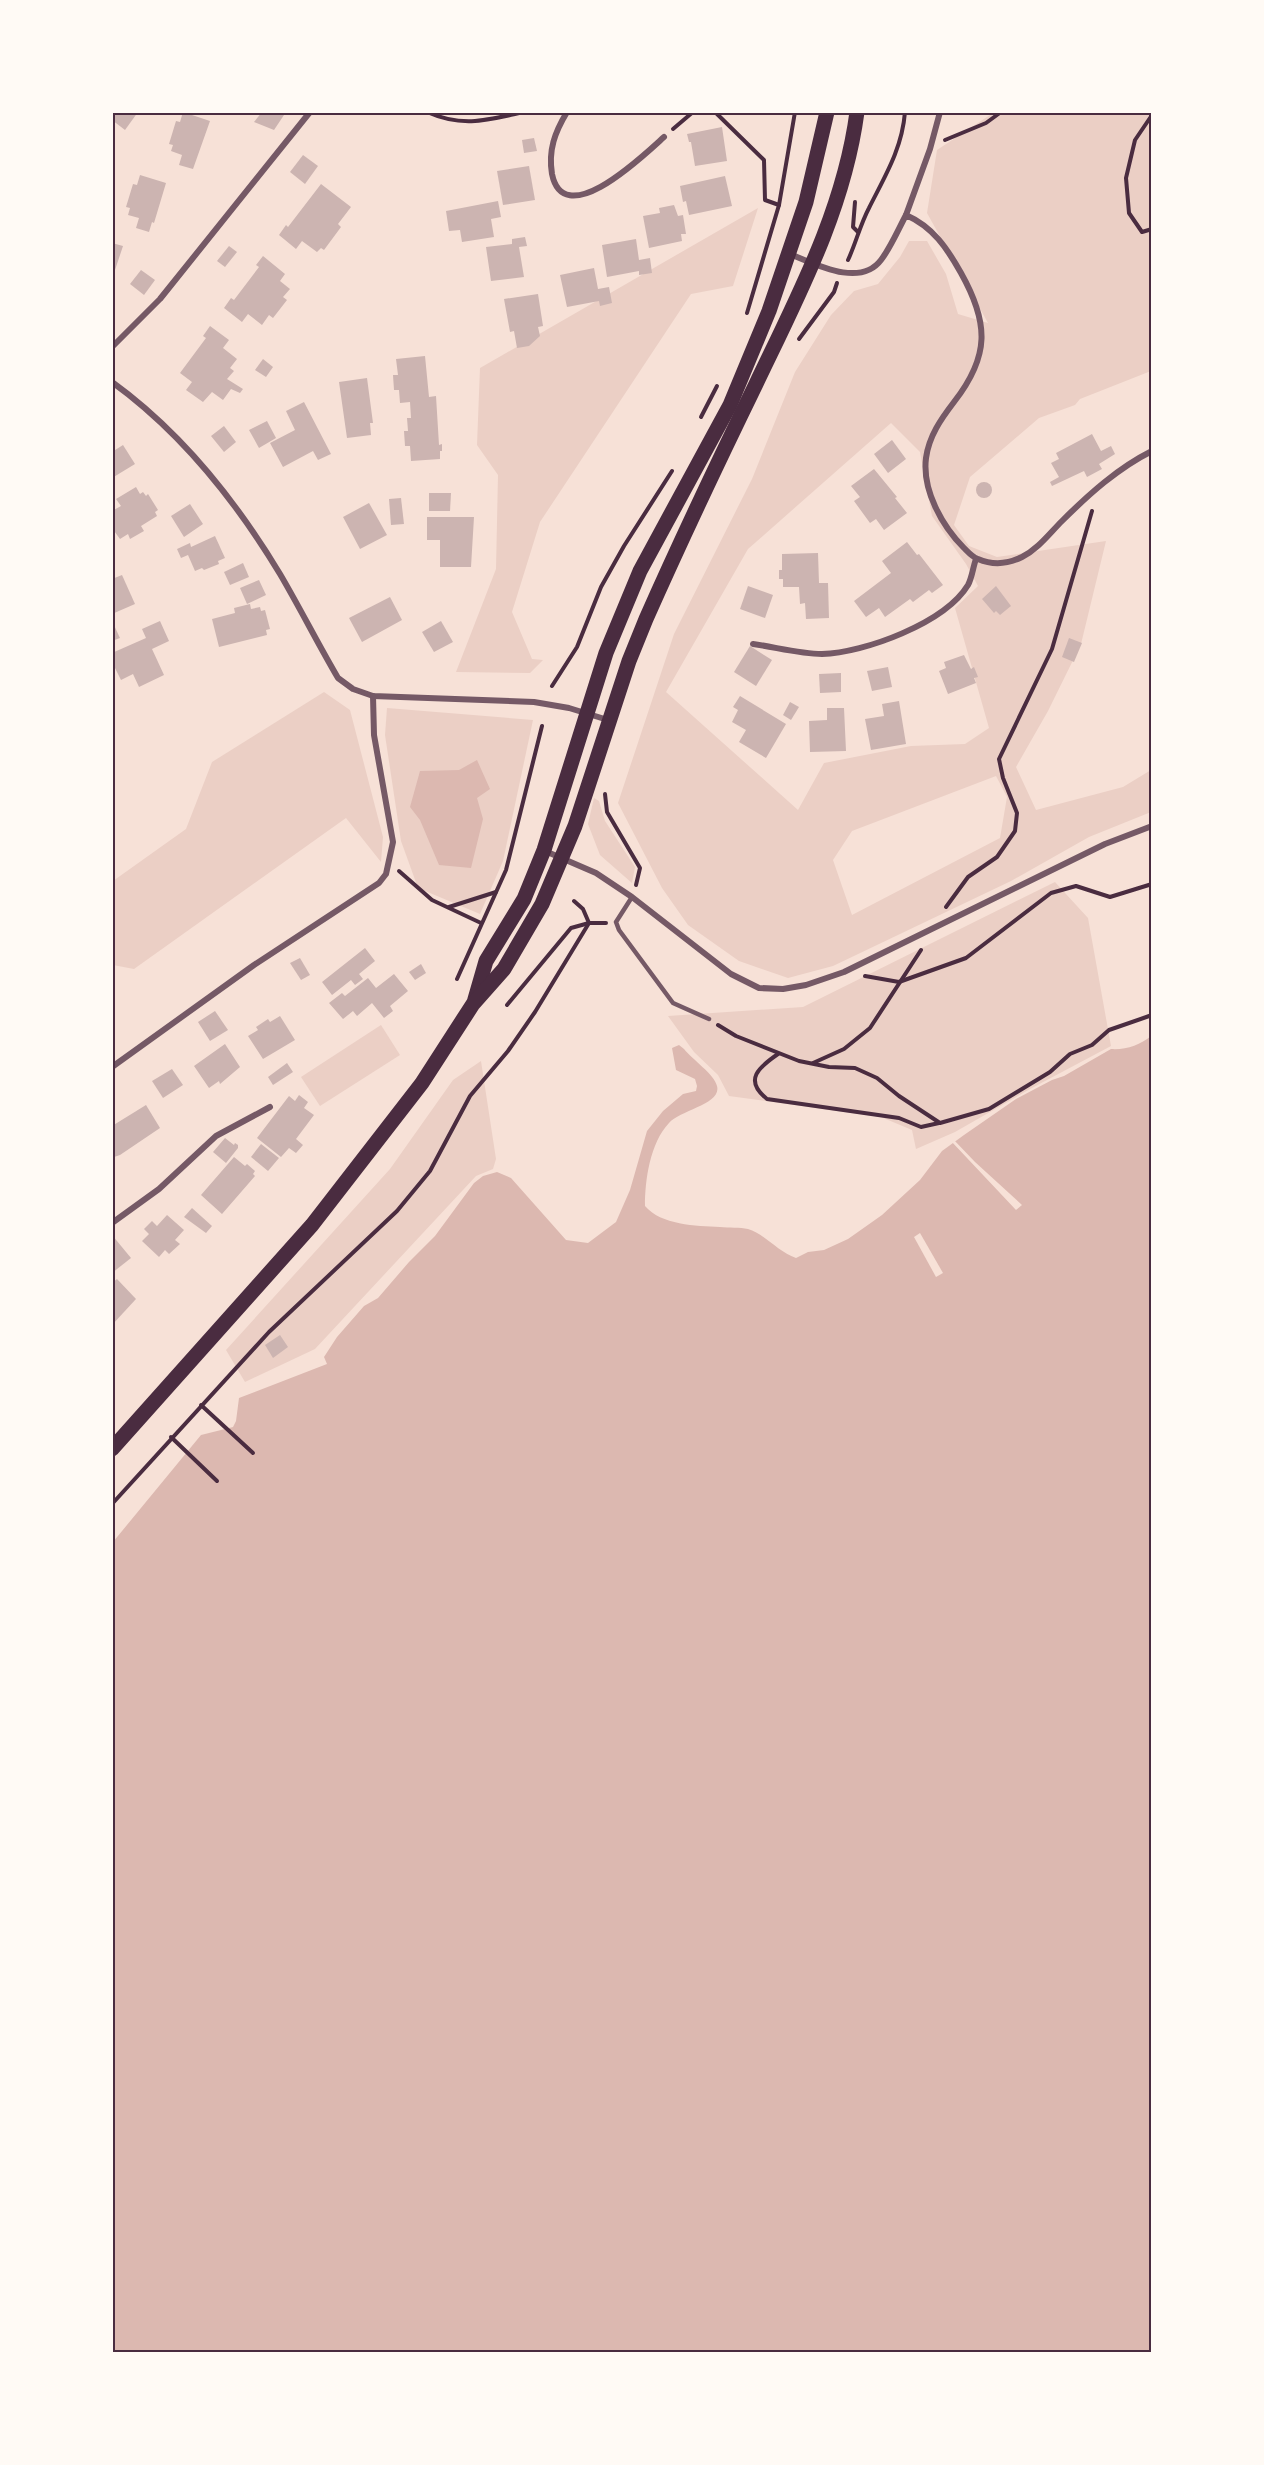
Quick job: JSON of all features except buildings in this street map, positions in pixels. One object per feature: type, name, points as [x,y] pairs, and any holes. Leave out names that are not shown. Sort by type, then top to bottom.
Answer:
[{"type":"main road","points":[[473,1004],[486,961],[524,899],[544,850],[606,653],[640,571],[730,405],[790,254],[815,169],[827,112]]},
{"type":"main road","points":[[112,1449],[312,1225],[422,1083],[473,1004],[504,969],[542,904],[575,826],[629,661],[646,619],[813,264],[839,200],[857,112]]},
{"type":"street","points":[[112,347],[160,299],[310,112]]},
{"type":"street","points":[[567,112],[555,132],[550,164],[553,179],[562,193],[572,197],[595,190],[630,167],[664,136]]},
{"type":"street","points":[[790,254],[842,273],[860,272],[873,268],[881,261],[906,215],[940,112]]},
{"type":"street","points":[[906,215],[918,221],[940,239],[953,258],[976,301],[984,332],[981,356],[971,380],[942,417],[928,444],[925,461],[928,486],[937,512],[958,542],[975,559],[999,564],[1021,558],[1037,548],[1098,487],[1139,457],[1152,451]]},
{"type":"street","points":[[112,382],[133,397],[185,446],[237,507],[280,574],[338,678],[353,689],[373,696],[534,702],[610,720]]},
{"type":"street","points":[[753,644],[821,654],[846,651],[889,640],[928,620],[949,604],[968,585],[975,559]]},
{"type":"street","points":[[112,1067],[254,965],[379,883],[386,874],[391,862],[393,842],[374,735],[373,696]]},
{"type":"street","points":[[544,850],[596,873],[632,897],[731,974],[759,988],[783,989],[807,985],[844,972],[1105,844],[1152,826]]},
{"type":"street","points":[[112,1223],[159,1189],[216,1136],[270,1107]]},
{"type":"lane","points":[[632,897],[616,922],[619,930],[673,1003],[709,1019]]},
{"type":"path","points":[[427,112],[447,121],[479,122],[524,112]]},
{"type":"path","points":[[664,136],[693,112]]},
{"type":"path","points":[[715,112],[764,160],[765,200],[779,205]]},
{"type":"path","points":[[745,318],[779,205],[795,112]]},
{"type":"path","points":[[795,345],[834,292],[858,232],[896,157],[905,112]]},
{"type":"path","points":[[930,146],[986,123],[1001,112]]},
{"type":"path","points":[[1152,115],[1135,140],[1126,178],[1129,213],[1142,232],[1152,228]]},
{"type":"path","points":[[856,192],[853,227],[858,232]]},
{"type":"path","points":[[698,423],[722,376]]},
{"type":"path","points":[[552,686],[577,647],[601,587],[672,470]]},
{"type":"path","points":[[813,1064],[844,1049],[870,1028],[935,928],[949,900],[968,877],[997,856],[1015,831],[1017,813],[1003,778],[999,759],[1052,649],[1098,487]]},
{"type":"path","points":[[391,862],[404,877],[432,900],[481,923],[507,870],[542,726]]},
{"type":"path","points":[[605,791],[607,812],[640,868],[632,897]]},
{"type":"path","points":[[844,972],[899,982],[966,958],[1051,894],[1076,886],[1110,897],[1152,884]]},
{"type":"path","points":[[448,907],[496,892]]},
{"type":"path","points":[[574,901],[583,909],[590,923]]},
{"type":"path","points":[[507,1005],[571,928],[590,923],[616,922]]},
{"type":"path","points":[[112,1504],[269,1332],[404,1203],[430,1171],[470,1096],[508,1051],[590,923]]},
{"type":"path","points":[[779,1054],[757,1072],[756,1087],[767,1099],[899,1118],[921,1127],[989,1109],[1050,1072],[1070,1054],[1092,1045],[1109,1030],[1152,1014]]},
{"type":"path","points":[[709,1019],[736,1036],[779,1054],[813,1064],[855,1068],[877,1078],[898,1096],[940,1123]]},
{"type":"path","points":[[201,1405],[253,1453]]},
{"type":"path","points":[[171,1437],[217,1481]]},
{"type":"shaded area","points":[[993,113],[1151,113],[1151,371],[1080,399],[1075,405],[1039,418],[970,477],[954,525],[969,546],[997,557],[1106,541],[1081,644],[1048,711],[1016,767],[1036,810],[1123,787],[1151,770],[1151,812],[1089,837],[1011,881],[833,966],[788,978],[739,961],[688,925],[662,888],[618,803],[674,634],[752,479],[795,372],[831,315],[854,291],[878,284],[900,257],[909,241],[927,241],[946,274],[958,314],[988,323],[927,213],[937,150]],"holes":[[[891,423],[920,452],[932,516],[966,564],[978,586],[955,608],[989,728],[965,744],[911,746],[824,763],[798,810],[666,692],[748,549]],[[996,776],[1007,797],[1000,838],[852,915],[833,860],[852,831]]]},
{"type":"shaded area","points":[[758,208],[733,286],[691,294],[540,522],[512,612],[532,659],[543,660],[530,673],[456,672],[496,569],[498,475],[477,445],[480,368]]},
{"type":"shaded area","points":[[324,692],[350,710],[383,837],[381,862],[346,818],[134,969],[113,965],[113,881],[186,829],[212,762]]},
{"type":"shaded area","points":[[387,708],[533,720],[503,861],[480,914],[418,888],[401,841],[385,735]]},
{"type":"shaded area","points":[[477,760],[490,789],[477,798],[483,819],[471,868],[439,865],[420,820],[410,807],[420,771],[459,770]]},
{"type":"shaded area","points":[[594,798],[599,801],[605,821],[635,867],[632,883],[600,855],[588,824]]},
{"type":"shaded area","points":[[1055,882],[1088,918],[1111,1046],[955,1132],[916,1149],[912,1130],[881,1117],[729,1096],[718,1075],[694,1052],[668,1016],[803,1007]]},
{"type":"shaded area","points":[[381,1025],[400,1055],[320,1106],[301,1077]]},
{"type":"shaded area","points":[[1151,1036],[1151,2352],[113,2352],[113,1542],[201,1435],[233,1427],[239,1398],[327,1364],[324,1357],[337,1337],[364,1306],[378,1298],[435,1236],[474,1183],[483,1176],[497,1172],[511,1178],[566,1240],[588,1243],[616,1222],[630,1190],[647,1131],[663,1111],[683,1094],[696,1091],[695,1079],[676,1070],[672,1048],[679,1045],[708,1072],[717,1086],[717,1092],[707,1102],[674,1118],[663,1131],[650,1162],[645,1206],[669,1221],[754,1231],[783,1252],[796,1258],[808,1252],[824,1250],[848,1239],[882,1215],[920,1180],[942,1151],[1016,1099],[1064,1076],[1111,1049],[1132,1046]]},
{"type":"shaded area","points":[[481,1061],[496,1159],[493,1169],[476,1176],[315,1349],[245,1382],[226,1350],[390,1169],[453,1080]]},
{"type":"pier","points":[[953,1139],[1022,1205],[1016,1210],[951,1141]]},
{"type":"pier","points":[[920,1233],[943,1273],[936,1277],[914,1237]]}]
